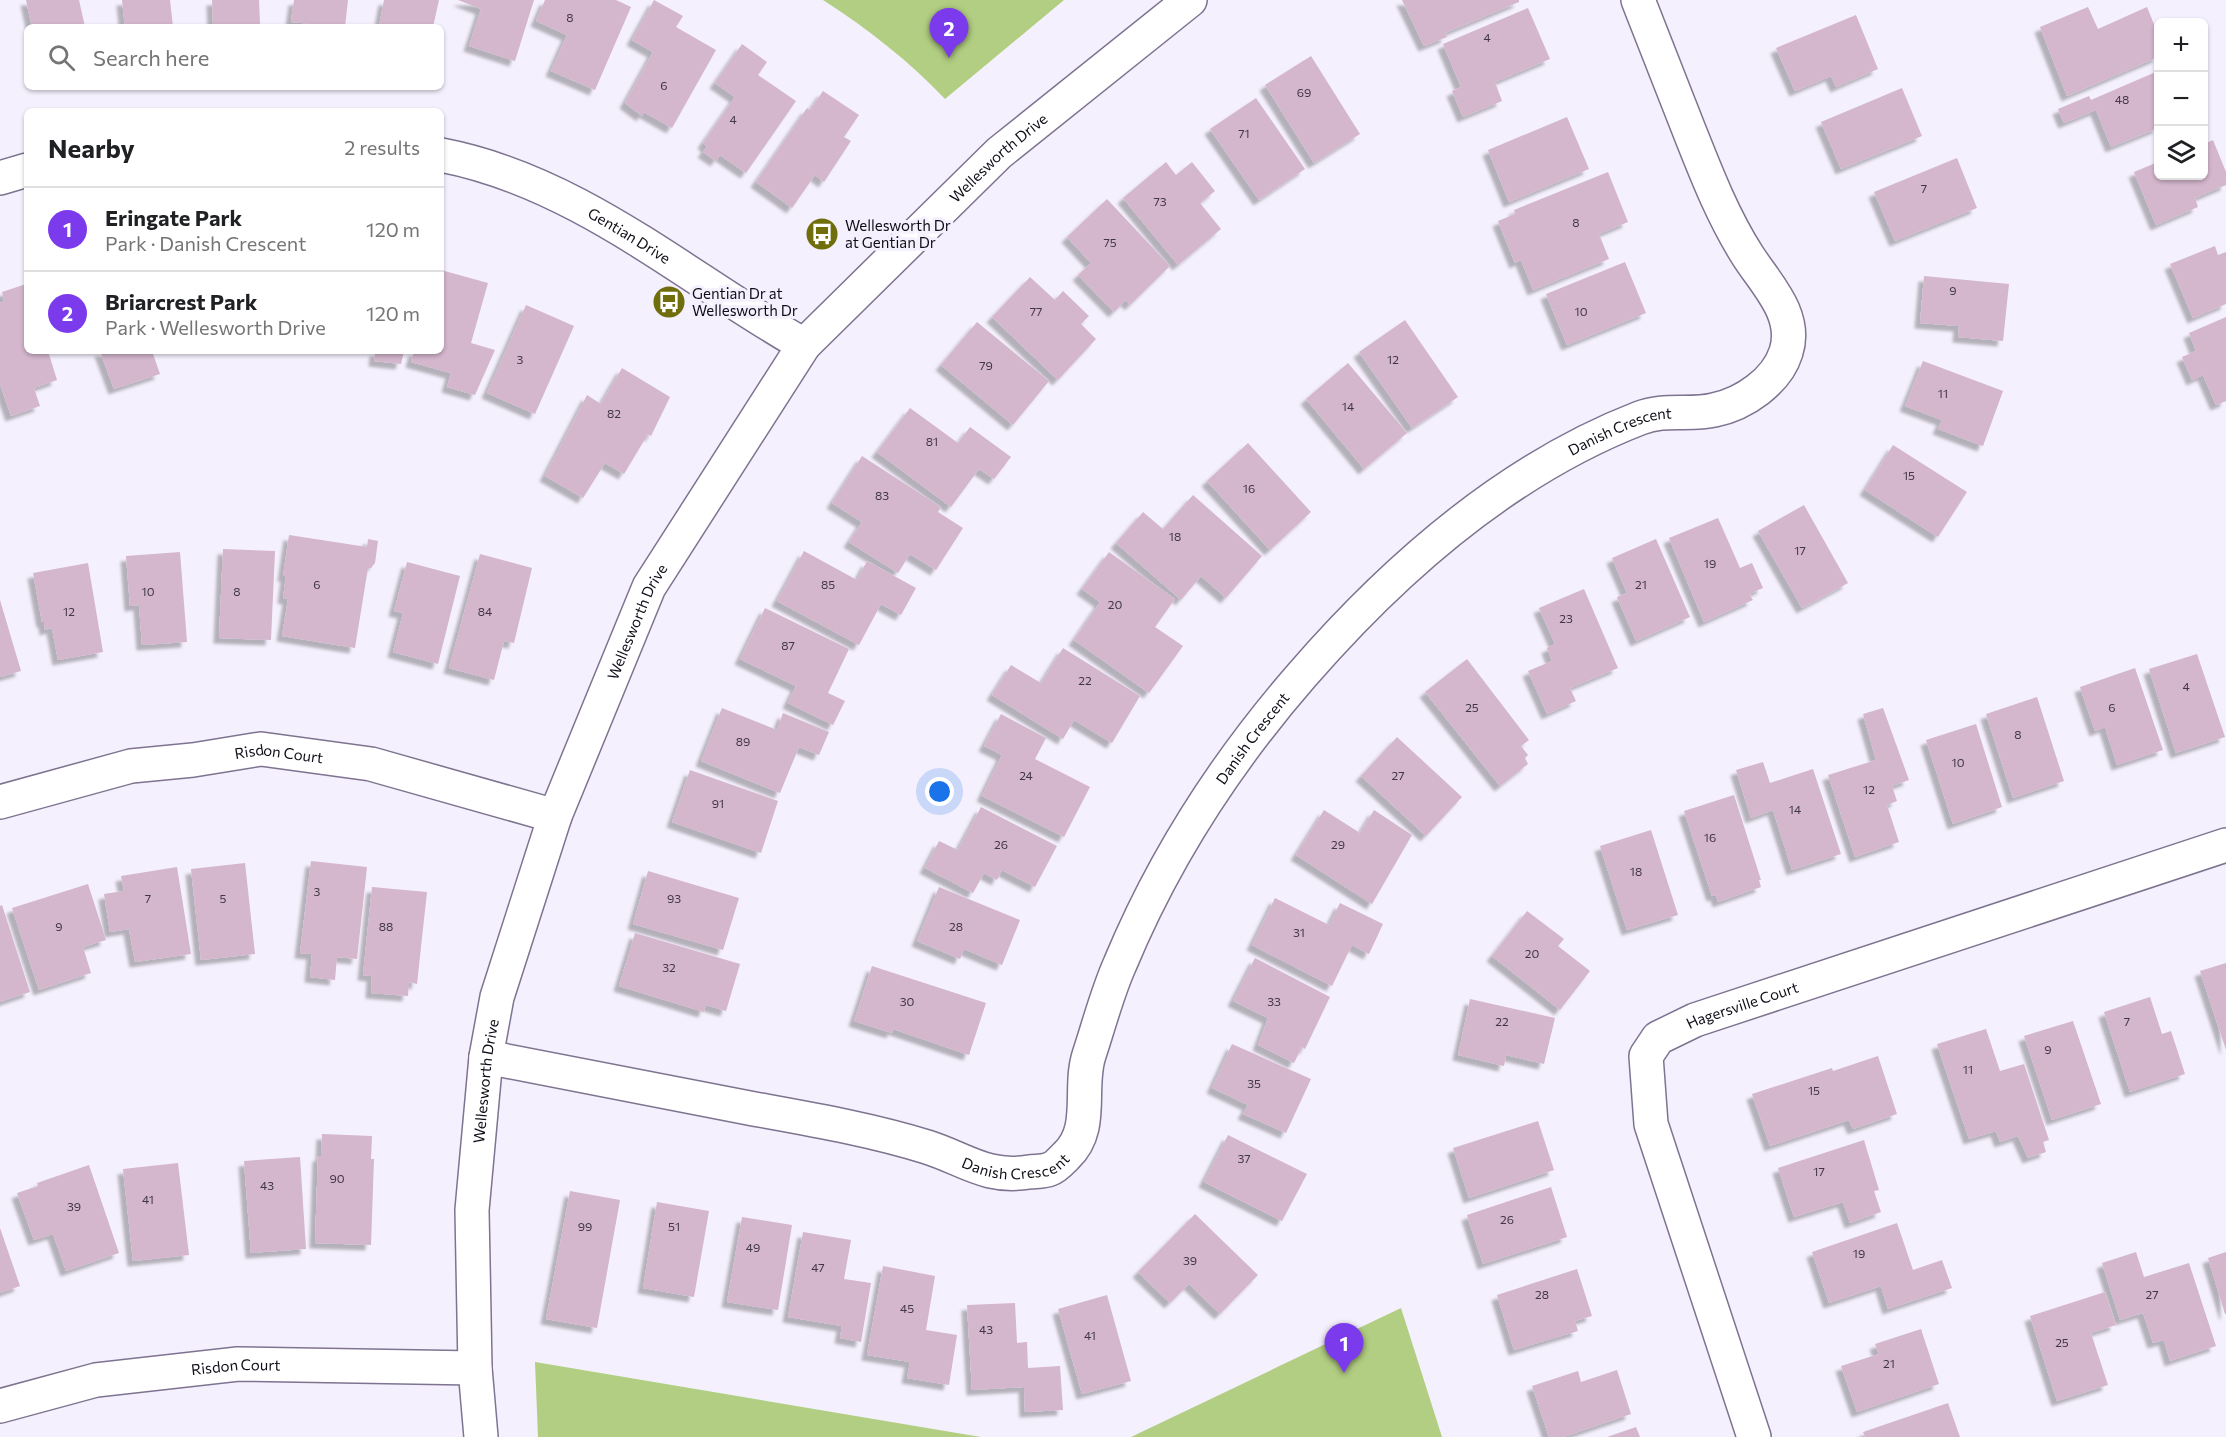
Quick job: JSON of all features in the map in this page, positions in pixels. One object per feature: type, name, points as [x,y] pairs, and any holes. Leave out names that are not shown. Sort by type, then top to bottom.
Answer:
[{"type":"street","name":"Wellesworth Drive","points":[[481,1437],[475,1368],[472,1210],[486,1057],[497,997],[555,816],[649,587],[804,345],[999,153],[1190,0]]},
{"type":"street","name":"Danish Crescent","points":[[486,1057],[857,1128],[931,1148],[992,1174],[1016,1174],[1053,1169],[1078,1145],[1085,1114],[1086,1065],[1118,967],[1144,912],[1182,839],[1232,760],[1302,675],[1352,620],[1414,560],[1483,506],[1558,458],[1644,416],[1675,411],[1712,411],[1743,400],[1768,382],[1787,351],[1788,320],[1776,296],[1746,252],[1716,196],[1638,0]]},
{"type":"street","name":"Gentian Drive","points":[[444,156],[492,167],[584,208],[668,258],[730,302],[804,345]]},
{"type":"street","points":[[0,178],[24,171]]},
{"type":"street","name":"Risdon Court","points":[[0,801],[131,766],[193,760],[261,749],[371,764],[555,816]]},
{"type":"street","name":"Hagersville Court","points":[[1754,1437],[1651,1124],[1646,1056],[1658,1038],[1695,1020],[2226,845]]},
{"type":"street","name":"Risdon Court","points":[[0,1406],[96,1380],[238,1364],[475,1368]]},
{"type":"green space","points":[[823,0],[1064,0],[945,99],[887,46]]},
{"type":"green space","points":[[1401,1308],[1442,1437],[1131,1437]]},
{"type":"green space","points":[[535,1362],[951,1432],[981,1437],[538,1437]]},
{"type":"building","points":[[26,0],[79,0],[84,24],[31,24]]},
{"type":"building","points":[[122,0],[170,0],[173,24],[125,24]]},
{"type":"building","points":[[212,0],[259,0],[260,24],[213,24]]},
{"type":"building","points":[[294,0],[348,0],[345,24],[291,22]]},
{"type":"building","points":[[384,0],[439,0],[434,24],[380,24]]},
{"type":"building","points":[[458,0],[534,0],[515,61],[469,46],[481,9]]},
{"type":"building","points":[[545,0],[616,0],[631,7],[595,90],[551,71],[567,35],[536,21]]},
{"type":"building","points":[[654,0],[683,16],[676,27],[716,50],[672,128],[644,112],[642,116],[625,103],[653,52],[632,40]]},
{"type":"building","points":[[1402,0],[1519,0],[1519,2],[1445,33],[1447,37],[1424,46]]},
{"type":"building","points":[[2088,7],[2098,29],[2147,7],[2154,24],[2154,59],[2067,96],[2040,27]]},
{"type":"building","points":[[1528,8],[1550,59],[1495,82],[1502,101],[1463,117],[1452,91],[1461,87],[1443,44]]},
{"type":"building","points":[[1856,15],[1878,69],[1836,87],[1831,76],[1795,91],[1776,48]]},
{"type":"building","points":[[742,44],[767,62],[758,75],[796,101],[746,173],[720,155],[716,161],[703,152],[707,147],[703,143],[735,97],[715,83]]},
{"type":"building","points":[[1311,56],[1360,134],[1314,163],[1265,85]]},
{"type":"building","points":[[2154,73],[2154,130],[2111,147],[2096,110],[2064,123],[2058,109],[2089,96],[2091,100]]},
{"type":"building","points":[[1902,88],[1922,136],[1841,169],[1821,122]]},
{"type":"building","points":[[823,91],[859,115],[844,137],[851,141],[824,182],[815,175],[792,208],[756,182],[807,108],[810,110]]},
{"type":"building","points":[[1256,98],[1305,169],[1259,200],[1210,129]]},
{"type":"building","points":[[1567,117],[1589,169],[1509,202],[1488,150]]},
{"type":"building","points":[[2213,140],[2226,172],[2226,185],[2195,198],[2198,207],[2156,225],[2134,172],[2154,164],[2154,180],[2208,180],[2208,142]]},
{"type":"building","points":[[1957,158],[1977,208],[1895,241],[1874,192]]},
{"type":"building","points":[[1166,162],[1176,175],[1192,162],[1215,191],[1200,203],[1221,229],[1178,265],[1123,198]]},
{"type":"building","points":[[1608,172],[1628,222],[1599,234],[1609,259],[1533,290],[1521,260],[1515,263],[1498,221],[1515,214],[1514,210]]},
{"type":"building","points":[[1107,199],[1170,266],[1130,305],[1126,300],[1114,312],[1078,275],[1091,263],[1067,237]]},
{"type":"building","points":[[2215,246],[2218,255],[2226,252],[2226,304],[2193,318],[2170,264]]},
{"type":"building","points":[[1625,262],[1646,313],[1567,345],[1546,294]]},
{"type":"building","points":[[444,271],[488,283],[471,343],[495,350],[475,395],[447,387],[451,373],[411,362],[413,354],[444,354]]},
{"type":"building","points":[[1924,276],[2009,284],[2003,341],[1958,337],[1959,326],[1920,323]]},
{"type":"building","points":[[1030,277],[1055,300],[1063,291],[1089,316],[1081,324],[1096,339],[1058,380],[992,317]]},
{"type":"building","points":[[24,285],[24,354],[49,354],[57,380],[34,388],[40,406],[11,416],[0,384],[0,303],[4,301],[2,292]]},
{"type":"building","points":[[526,305],[574,326],[535,414],[487,393]]},
{"type":"building","points":[[2226,317],[2226,401],[2216,405],[2203,375],[2192,380],[2182,357],[2196,351],[2189,333]]},
{"type":"building","points":[[1405,320],[1458,397],[1412,428],[1359,352]]},
{"type":"building","points":[[977,322],[1049,381],[1013,425],[941,365]]},
{"type":"building","points":[[101,354],[153,354],[160,374],[114,389]]},
{"type":"building","points":[[375,354],[403,354],[401,364],[374,361]]},
{"type":"building","points":[[1923,361],[2003,391],[1983,446],[1938,429],[1942,420],[1905,406]]},
{"type":"building","points":[[1348,363],[1407,433],[1364,469],[1306,399]]},
{"type":"building","points":[[622,368],[670,397],[651,436],[648,434],[624,474],[605,463],[583,498],[545,476],[587,395],[601,404]]},
{"type":"building","points":[[910,408],[958,443],[970,427],[1011,457],[994,479],[979,469],[951,507],[877,452]]},
{"type":"building","points":[[1248,443],[1311,512],[1270,550],[1207,481]]},
{"type":"building","points":[[1893,445],[1967,492],[1938,537],[1865,490]]},
{"type":"building","points":[[862,456],[941,507],[938,512],[963,528],[936,570],[910,554],[898,573],[849,542],[862,522],[832,503]]},
{"type":"building","points":[[1193,495],[1262,556],[1226,598],[1201,576],[1181,600],[1116,543],[1143,512],[1163,529]]},
{"type":"building","points":[[1804,505],[1848,583],[1802,608],[1758,531]]},
{"type":"building","points":[[1718,518],[1740,568],[1752,563],[1763,588],[1749,594],[1753,600],[1704,622],[1669,538]]},
{"type":"building","points":[[289,535],[367,547],[368,539],[378,541],[375,563],[368,568],[355,648],[282,636],[288,599],[283,598],[286,576],[283,576]]},
{"type":"building","points":[[1656,539],[1690,617],[1636,641],[1617,597],[1627,593],[1612,558]]},
{"type":"building","points":[[223,549],[275,551],[271,640],[219,638]]},
{"type":"building","points":[[804,551],[857,580],[867,561],[916,588],[901,615],[881,604],[859,645],[777,601]]},
{"type":"building","points":[[180,552],[187,642],[142,645],[139,605],[130,606],[126,556]]},
{"type":"building","points":[[1109,552],[1175,599],[1155,627],[1183,646],[1149,693],[1074,640],[1100,602],[1082,589]]},
{"type":"building","points":[[480,554],[532,568],[514,643],[504,641],[494,680],[449,668]]},
{"type":"building","points":[[407,562],[460,576],[438,664],[393,652],[403,613],[394,611]]},
{"type":"building","points":[[88,563],[103,652],[58,660],[52,628],[45,630],[44,622],[42,622],[33,573]]},
{"type":"building","points":[[1584,589],[1618,668],[1570,688],[1576,701],[1547,714],[1528,671],[1552,661],[1547,648],[1555,644],[1539,608]]},
{"type":"building","points":[[0,600],[21,671],[0,677]]},
{"type":"building","points":[[765,608],[849,649],[828,693],[845,701],[833,725],[788,703],[796,686],[740,659]]},
{"type":"building","points":[[1063,648],[1140,696],[1112,743],[1074,720],[1063,739],[992,695],[1011,665],[1041,683]]},
{"type":"building","points":[[2197,654],[2225,737],[2176,753],[2149,669]]},
{"type":"building","points":[[1467,659],[1529,740],[1521,746],[1528,755],[1525,758],[1528,764],[1500,786],[1425,692]]},
{"type":"building","points":[[2135,668],[2163,750],[2117,765],[2105,727],[2095,731],[2080,687]]},
{"type":"building","points":[[2037,697],[2064,781],[2013,798],[1986,714]]},
{"type":"building","points":[[722,708],[777,730],[783,713],[829,732],[819,755],[799,747],[780,793],[701,761]]},
{"type":"building","points":[[1883,708],[1909,780],[1892,786],[1897,801],[1887,805],[1899,842],[1855,857],[1828,775],[1876,760],[1863,714]]},
{"type":"building","points":[[1001,714],[1046,738],[1035,759],[1090,787],[1064,837],[982,796],[1002,755],[984,746]]},
{"type":"building","points":[[1976,724],[2002,807],[1953,824],[1926,740]]},
{"type":"building","points":[[1397,737],[1462,797],[1426,836],[1361,776]]},
{"type":"building","points":[[1763,762],[1770,783],[1813,769],[1841,854],[1792,870],[1773,810],[1751,818],[1736,770]]},
{"type":"building","points":[[690,770],[778,801],[761,853],[672,822]]},
{"type":"building","points":[[1734,795],[1761,880],[1759,880],[1761,887],[1718,902],[1716,895],[1712,896],[1684,811]]},
{"type":"building","points":[[981,807],[1057,846],[1035,887],[1002,870],[997,880],[984,873],[973,893],[925,868],[939,841],[958,850]]},
{"type":"building","points":[[1324,810],[1360,833],[1374,810],[1412,835],[1372,904],[1296,855]]},
{"type":"building","points":[[1651,830],[1678,915],[1627,930],[1600,846]]},
{"type":"building","points":[[311,861],[367,867],[357,959],[337,957],[335,980],[310,977],[312,954],[300,953]]},
{"type":"building","points":[[245,863],[255,954],[201,960],[191,869]]},
{"type":"building","points":[[177,867],[191,954],[135,962],[129,929],[110,932],[104,894],[124,891],[121,876]]},
{"type":"building","points":[[648,871],[739,898],[723,950],[633,924]]},
{"type":"building","points":[[88,884],[106,940],[83,947],[91,973],[39,990],[12,908]]},
{"type":"building","points":[[372,887],[427,892],[417,984],[409,982],[408,996],[371,993],[372,976],[363,975]]},
{"type":"building","points":[[939,887],[1020,920],[1002,965],[964,949],[960,959],[917,941]]},
{"type":"building","points":[[1275,898],[1329,925],[1340,903],[1383,924],[1369,954],[1352,945],[1332,986],[1252,945]]},
{"type":"building","points":[[2,905],[30,992],[0,1002],[0,906]]},
{"type":"building","points":[[1527,911],[1564,939],[1558,946],[1590,971],[1560,1010],[1492,956]]},
{"type":"building","points":[[635,933],[740,964],[726,1011],[706,1005],[704,1012],[619,986]]},
{"type":"building","points":[[1255,958],[1330,997],[1305,1049],[1302,1047],[1294,1063],[1258,1045],[1268,1018],[1233,1001]]},
{"type":"building","points":[[2226,963],[2226,1050],[2200,971]]},
{"type":"building","points":[[872,966],[986,1003],[969,1055],[893,1029],[892,1033],[854,1021]]},
{"type":"building","points":[[2150,997],[2162,1034],[2171,1031],[2185,1074],[2130,1092],[2104,1012]]},
{"type":"building","points":[[1470,999],[1555,1018],[1544,1064],[1506,1055],[1504,1066],[1458,1055]]},
{"type":"building","points":[[2073,1021],[2101,1104],[2052,1120],[2024,1036]]},
{"type":"building","points":[[1986,1029],[2000,1071],[2024,1064],[2049,1140],[2043,1142],[2046,1152],[2028,1158],[2018,1136],[2000,1142],[1996,1131],[1969,1139],[1937,1044]]},
{"type":"building","points":[[1232,1044],[1311,1079],[1286,1133],[1243,1114],[1248,1105],[1212,1088]]},
{"type":"building","points":[[1878,1056],[1897,1114],[1853,1129],[1849,1120],[1770,1146],[1752,1094]]},
{"type":"building","points":[[1538,1121],[1554,1170],[1469,1198],[1453,1148]]},
{"type":"building","points":[[322,1134],[372,1136],[371,1159],[374,1159],[371,1245],[315,1243],[318,1156],[321,1156]]},
{"type":"building","points":[[1228,1135],[1307,1174],[1282,1221],[1204,1182]]},
{"type":"building","points":[[1864,1140],[1879,1190],[1874,1191],[1881,1212],[1850,1223],[1843,1202],[1794,1217],[1778,1168]]},
{"type":"building","points":[[300,1157],[306,1249],[251,1253],[244,1161]]},
{"type":"building","points":[[178,1163],[189,1255],[133,1261],[123,1169]]},
{"type":"building","points":[[89,1165],[119,1253],[66,1271],[53,1234],[34,1240],[17,1193],[38,1186],[37,1183]]},
{"type":"building","points":[[1551,1187],[1567,1237],[1483,1264],[1467,1215]]},
{"type":"building","points":[[570,1191],[620,1200],[597,1328],[546,1319]]},
{"type":"building","points":[[657,1202],[709,1211],[694,1297],[643,1288]]},
{"type":"building","points":[[1195,1214],[1258,1275],[1220,1314],[1189,1284],[1170,1303],[1138,1272]]},
{"type":"building","points":[[742,1217],[792,1225],[778,1310],[727,1302]]},
{"type":"building","points":[[1897,1223],[1913,1270],[1942,1260],[1952,1288],[1888,1309],[1881,1286],[1829,1303],[1812,1252]]},
{"type":"building","points":[[0,1228],[20,1286],[0,1293]]},
{"type":"building","points":[[803,1232],[851,1240],[844,1279],[871,1283],[861,1342],[840,1338],[842,1326],[788,1317]]},
{"type":"building","points":[[2136,1252],[2144,1277],[2189,1263],[2216,1346],[2170,1361],[2164,1340],[2153,1343],[2143,1313],[2120,1320],[2102,1263]]},
{"type":"building","points":[[2226,1252],[2226,1314],[2225,1314],[2208,1258]]},
{"type":"building","points":[[883,1266],[935,1276],[926,1330],[957,1335],[949,1385],[907,1378],[910,1362],[867,1355]]},
{"type":"building","points":[[1577,1269],[1592,1316],[1575,1321],[1578,1331],[1514,1350],[1497,1295]]},
{"type":"building","points":[[2105,1292],[2116,1325],[2091,1333],[2108,1385],[2057,1401],[2030,1316]]},
{"type":"building","points":[[1107,1295],[1131,1381],[1082,1394],[1058,1309]]},
{"type":"building","points":[[1015,1303],[1017,1343],[1027,1342],[1028,1368],[1060,1366],[1063,1410],[1025,1412],[1024,1387],[972,1390],[967,1305]]},
{"type":"building","points":[[1921,1329],[1939,1384],[1857,1412],[1841,1366],[1879,1354],[1875,1344]]},
{"type":"building","points":[[1617,1370],[1631,1414],[1563,1437],[1549,1437],[1532,1386],[1578,1371],[1581,1382]]},
{"type":"building","points":[[1948,1403],[1960,1437],[1865,1437],[1863,1432]]},
{"type":"building","points":[[1636,1427],[1640,1437],[1607,1437]]},
{"type":"place","name":"Briarcrest Park","points":[[949,58]]},
{"type":"place","name":"Wellesworth Dr at Gentian Dr","points":[[822,234]]},
{"type":"place","name":"Gentian Dr at Wellesworth Dr","points":[[669,302]]},
{"type":"place","name":"Eringate Park","points":[[1344,1373]]}]
